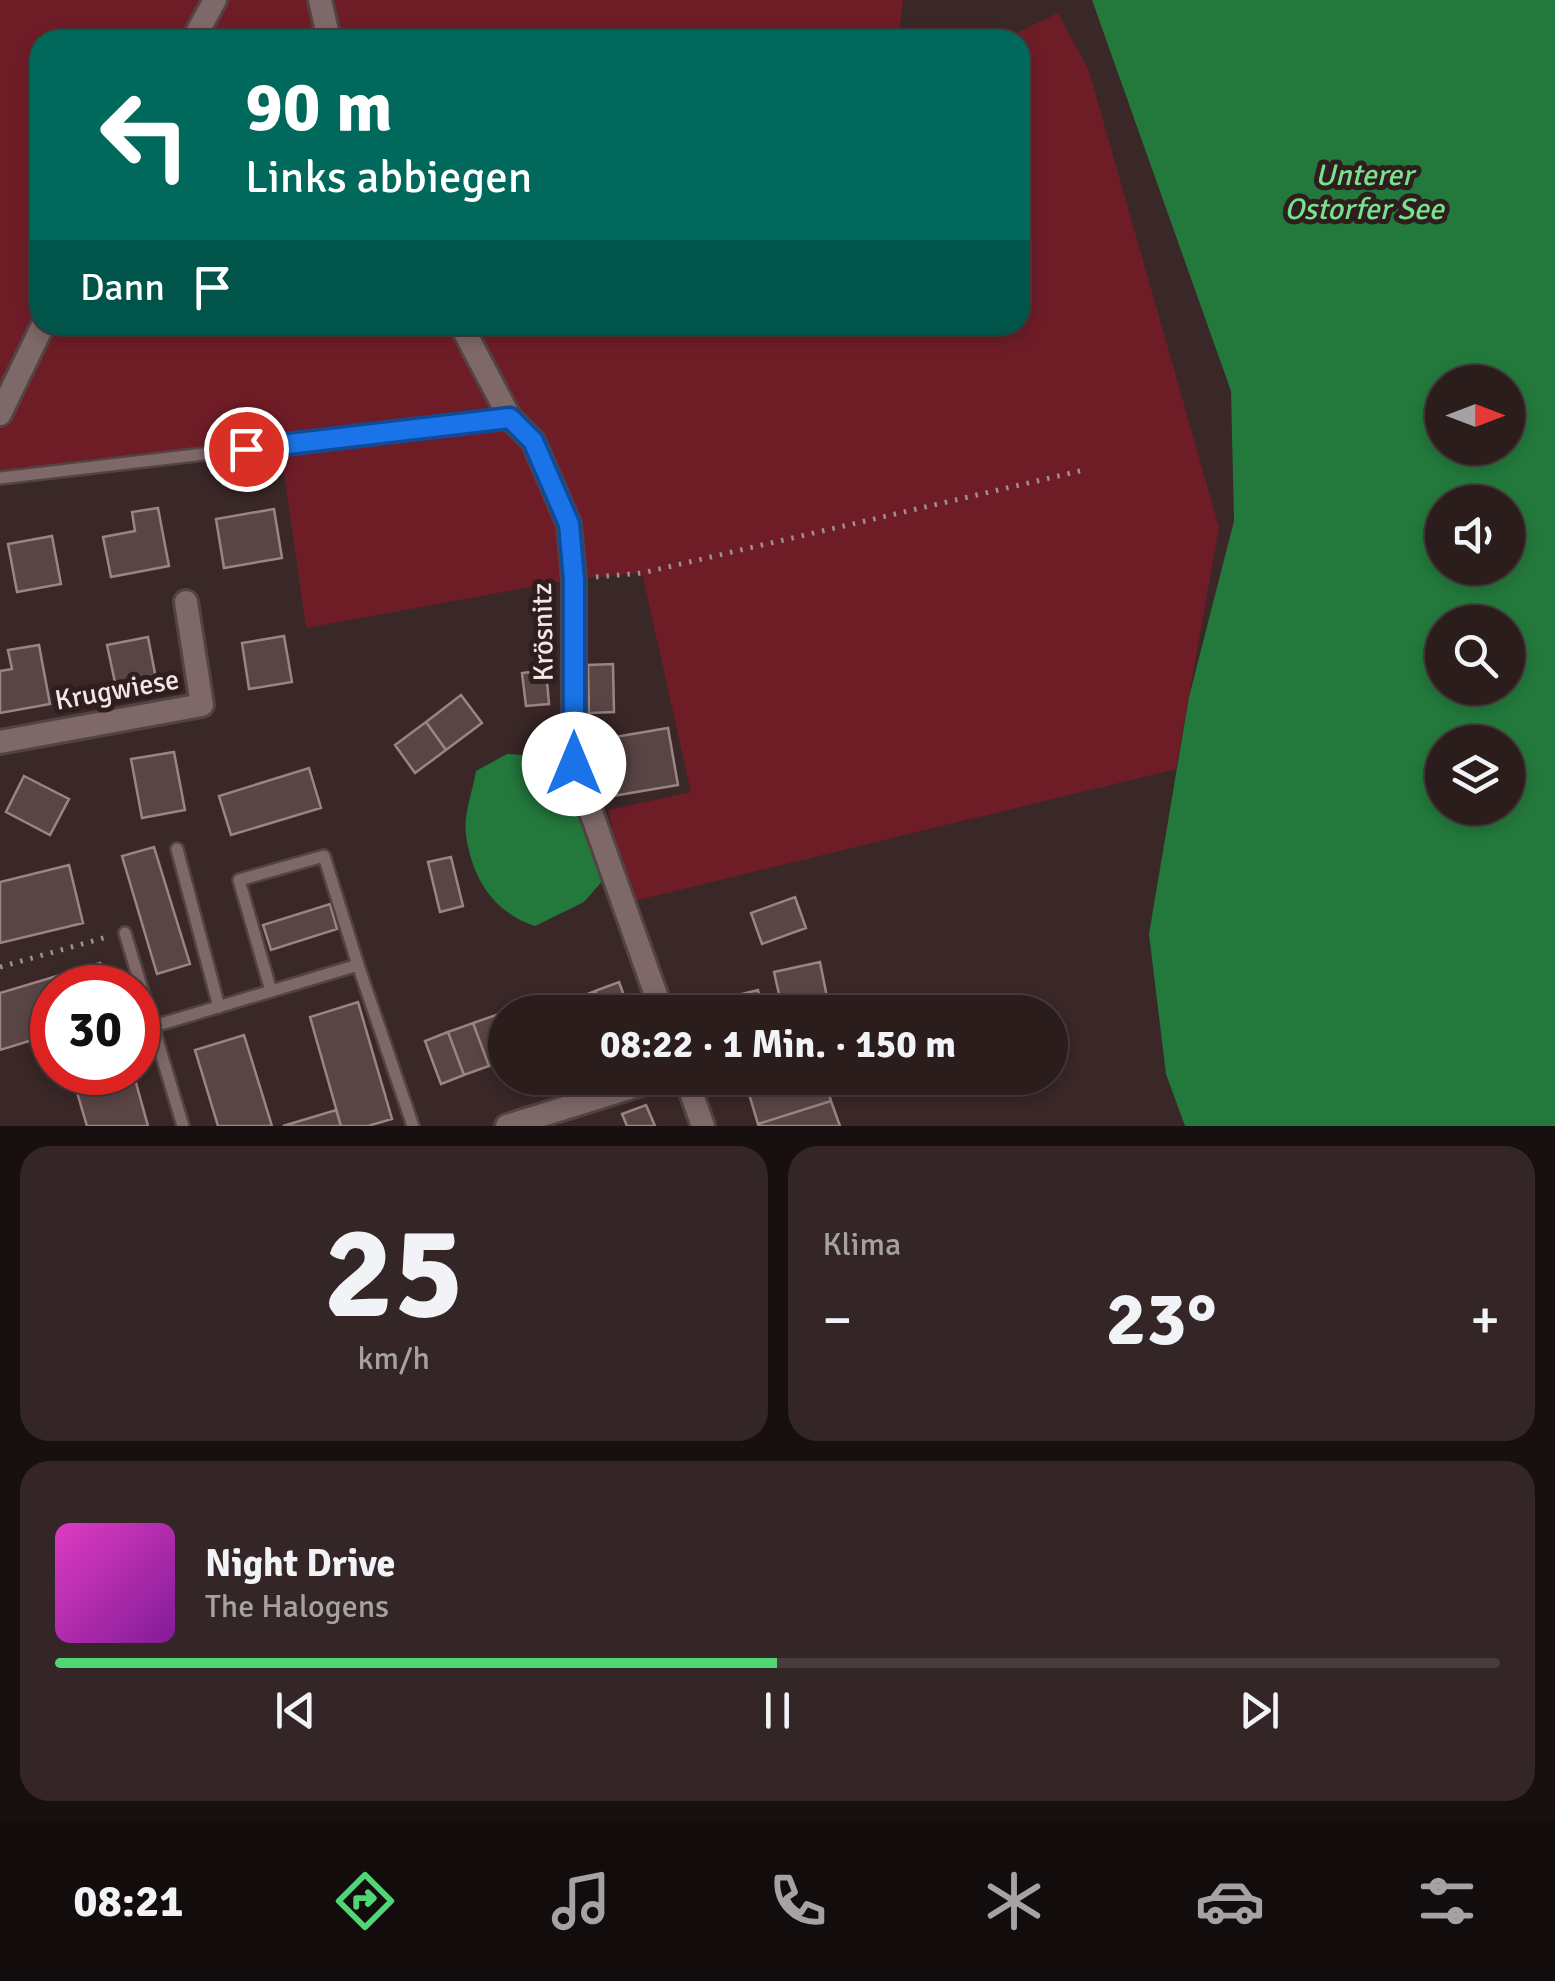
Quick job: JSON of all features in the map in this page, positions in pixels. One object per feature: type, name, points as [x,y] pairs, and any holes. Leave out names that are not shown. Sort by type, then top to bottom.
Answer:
[{"type":"street","points":[[198,30],[215,0]]},
{"type":"street","points":[[320,0],[327,30]]},
{"type":"street","points":[[0,414],[38,335]]},
{"type":"street","name":"Krösnitz","points":[[466,335],[510,418],[533,441],[569,524],[574,580],[574,764],[656,995]]},
{"type":"street","name":"Krugwiese","points":[[0,742],[202,705],[186,602]]},
{"type":"street","points":[[506,1126],[606,1095]]},
{"type":"street","points":[[692,1095],[703,1126]]},
{"type":"lane","points":[[0,478],[510,418]]},
{"type":"lane","points":[[178,849],[219,1006]]},
{"type":"lane","points":[[271,991],[239,880],[324,856],[413,1126]]},
{"type":"lane","points":[[124,933],[133,965]]},
{"type":"lane","points":[[160,1024],[358,965]]},
{"type":"lane","points":[[160,1055],[183,1126]]},
{"type":"path","points":[[574,580],[642,573],[1084,470]]},
{"type":"path","points":[[0,967],[124,933]]},
{"type":"shaded area","points":[[0,0],[903,0],[899,30],[30,30],[30,335],[1030,335],[1030,30],[1023,30],[1058,13],[1089,71],[1219,527],[1176,769],[630,902],[608,810],[691,792],[642,573],[574,579],[306,628],[280,445],[0,478]]},
{"type":"water","name":"Unterer Ostorfer See","points":[[1092,0],[1555,0],[1555,1126],[1185,1126],[1166,1074],[1149,934],[1189,697],[1234,521],[1231,391]]},
{"type":"water","points":[[507,754],[536,756],[558,770],[604,879],[584,902],[535,926],[507,912],[487,891],[473,865],[466,835],[476,771]]},
{"type":"building","points":[[158,508],[169,566],[111,577],[103,537],[135,531],[132,512]]},
{"type":"building","points":[[274,509],[282,558],[224,568],[216,519]]},
{"type":"building","points":[[52,536],[61,584],[17,592],[8,544]]},
{"type":"building","points":[[284,636],[292,682],[249,689],[242,643]]},
{"type":"building","points":[[148,637],[157,684],[117,692],[107,645]]},
{"type":"building","points":[[39,645],[50,704],[0,713],[0,671],[12,669],[8,650]]},
{"type":"building","points":[[613,664],[614,712],[589,713],[588,665]]},
{"type":"building","points":[[546,670],[549,704],[526,706],[522,673]]},
{"type":"building","points":[[461,695],[482,723],[446,750],[426,722]]},
{"type":"building","points":[[426,722],[446,750],[415,773],[395,745]]},
{"type":"building","points":[[668,728],[678,785],[595,799],[585,742]]},
{"type":"building","points":[[174,752],[185,810],[142,818],[131,759]]},
{"type":"building","points":[[309,768],[321,808],[231,835],[219,796]]},
{"type":"building","points":[[24,776],[69,799],[50,835],[6,812]]},
{"type":"building","points":[[154,847],[190,964],[160,973],[160,965],[154,965],[122,856]]},
{"type":"building","points":[[451,857],[463,906],[440,912],[428,862]]},
{"type":"building","points":[[69,865],[83,923],[0,943],[0,882]]},
{"type":"building","points":[[795,897],[806,928],[762,944],[751,913]]},
{"type":"building","points":[[330,904],[337,929],[271,950],[263,925]]},
{"type":"building","points":[[820,962],[827,995],[779,995],[774,972]]},
{"type":"building","points":[[619,982],[624,995],[597,995],[595,991]]},
{"type":"building","points":[[30,984],[30,1041],[0,1050],[0,993]]},
{"type":"building","points":[[358,1002],[392,1119],[368,1126],[341,1126],[310,1017]]},
{"type":"building","points":[[488,1018],[488,1063],[473,1023]]},
{"type":"building","points":[[473,1023],[488,1066],[464,1075],[448,1032]]},
{"type":"building","points":[[448,1032],[464,1075],[441,1084],[425,1041]]},
{"type":"building","points":[[244,1035],[272,1126],[218,1126],[195,1050]]},
{"type":"building","points":[[78,1095],[139,1095],[148,1126],[87,1126]]},
{"type":"building","points":[[749,1095],[829,1095],[831,1101],[758,1124]]},
{"type":"building","points":[[831,1101],[840,1126],[758,1124]]},
{"type":"building","points":[[646,1105],[655,1126],[627,1126],[622,1114]]},
{"type":"building","points":[[336,1110],[341,1126],[283,1126]]},
{"type":"route","points":[[246,449],[510,418],[533,441],[569,524],[574,580],[574,764]]}]
